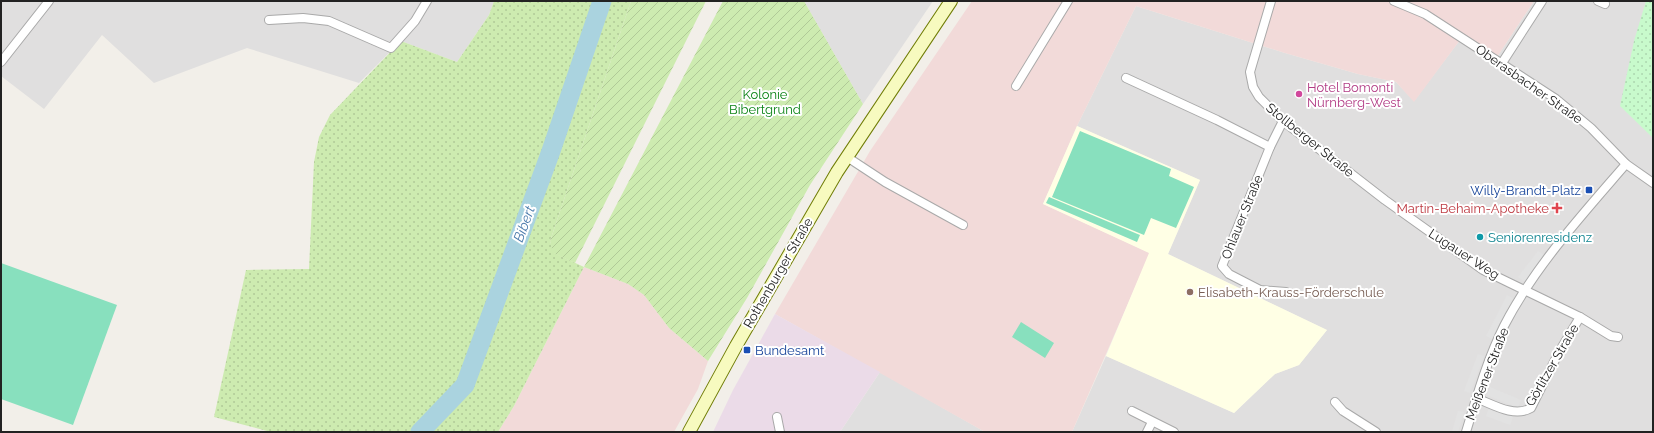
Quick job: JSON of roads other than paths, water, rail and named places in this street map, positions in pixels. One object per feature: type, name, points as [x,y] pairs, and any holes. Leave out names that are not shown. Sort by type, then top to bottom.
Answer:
[{"type":"main road","name":"Rothenburger Straße","points":[[688,432],[763,299],[847,157],[951,1]]},
{"type":"street","points":[[1,62],[49,1]]},
{"type":"street","points":[[269,20],[303,18],[329,21],[391,48],[415,21],[427,1]]},
{"type":"street","points":[[1016,86],[1068,1]]},
{"type":"street","name":"Stollberger Straße","points":[[1271,1],[1250,72],[1253,87],[1259,97],[1283,121],[1385,200]]},
{"type":"street","name":"Oberasbacher Straße","points":[[1394,1],[1425,14],[1556,99],[1591,128],[1626,164],[1653,184]]},
{"type":"street","points":[[1502,63],[1542,1]]},
{"type":"street","points":[[1126,78],[1217,120],[1270,147]]},
{"type":"street","name":"Ohlauer Straße","points":[[1283,121],[1270,147],[1222,266],[1229,274],[1260,290],[1286,292]]},
{"type":"street","points":[[847,157],[885,182],[963,224]]},
{"type":"street","name":"Meißener Straße","points":[[1466,432],[1476,398],[1494,348],[1525,291],[1568,231],[1626,164]]},
{"type":"street","name":"Lugauer Weg","points":[[1385,200],[1483,270],[1580,317],[1611,336],[1618,337]]},
{"type":"street","name":"Görlitzer Straße","points":[[1476,398],[1509,411],[1525,411],[1530,408],[1559,352],[1580,317]]},
{"type":"street","points":[[1335,402],[1343,411],[1376,432]]},
{"type":"street","points":[[1132,411],[1174,432]]},
{"type":"street","points":[[777,416],[781,427],[780,432]]},
{"type":"street","points":[[1147,432],[1152,422]]},
{"type":"waterway","name":"Bibert","points":[[420,432],[465,385],[551,151],[602,1]]},
{"type":"place","name":"Hotel Bomonti Nürnberg-West","points":[[1299,94]]},
{"type":"place","name":"Willy-Brandt-Platz","points":[[1589,190]]},
{"type":"place","name":"Martin-Behaim-Apotheke","points":[[1557,208]]},
{"type":"place","name":"Seniorenresidenz","points":[[1480,237]]},
{"type":"place","name":"Elisabeth-Krauss-Förderschule","points":[[1190,292]]},
{"type":"place","name":"Bundesamt","points":[[747,350]]},
{"type":"park label","name":"Kolonie Bibertgrund","points":[[765,102]]}]
